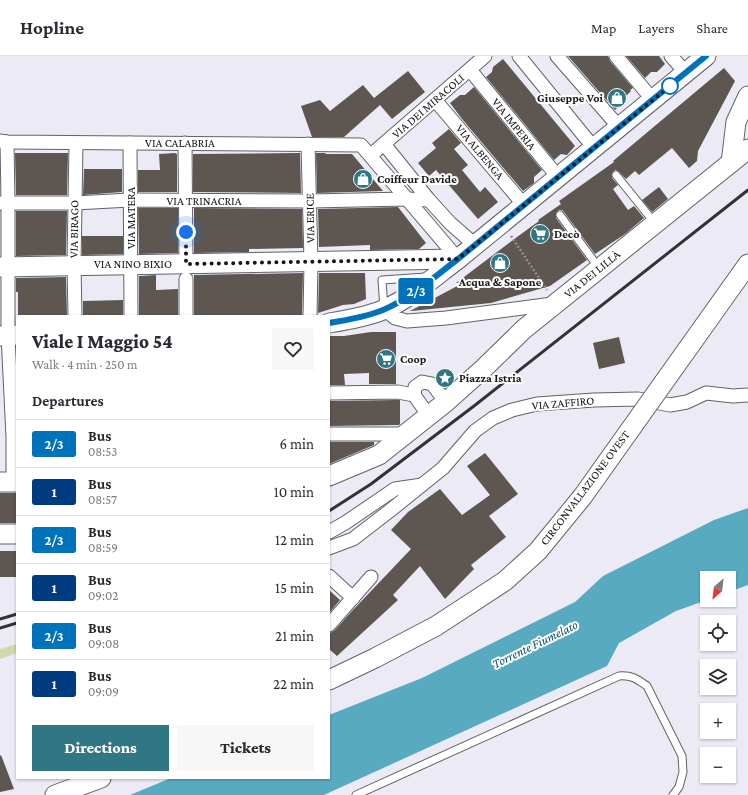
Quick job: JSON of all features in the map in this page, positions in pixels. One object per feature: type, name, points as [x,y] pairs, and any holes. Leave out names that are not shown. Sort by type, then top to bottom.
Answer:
[{"type":"main road","points":[[330,323],[357,318],[384,309],[419,289],[458,259],[706,56]]},
{"type":"main road","points":[[731,163],[736,122],[748,96]]},
{"type":"main road","name":"VIA DEI LILLÀ","points":[[556,303],[748,149]]},
{"type":"main road","name":"VIA NINO BIXIO","points":[[4,267],[131,265],[186,272],[311,262],[458,259]]},
{"type":"main road","name":"CIRCONVALLAZIONE OVEST","points":[[330,680],[436,626],[505,581],[538,551],[578,502],[748,264]]},
{"type":"main road","points":[[330,489],[347,480],[446,402],[524,329],[556,303]]},
{"type":"main road","points":[[330,476],[379,455]]},
{"type":"main road","points":[[0,534],[16,534]]},
{"type":"main road","points":[[55,795],[98,779]]},
{"type":"street","name":"VIA DEI MIRACOLI","points":[[371,155],[486,56]]},
{"type":"street","points":[[519,56],[594,148]]},
{"type":"street","points":[[557,56],[619,128]]},
{"type":"street","points":[[616,56],[653,100]]},
{"type":"street","points":[[672,56],[686,73]]},
{"type":"street","name":"VIA IMPERIA","points":[[470,70],[558,177]]},
{"type":"street","name":"VIA ALBENGA","points":[[435,100],[524,205]]},
{"type":"street","points":[[4,141],[4,267],[8,336],[10,482]]},
{"type":"street","name":"VIA CALABRIA","points":[[4,141],[361,145],[371,155]]},
{"type":"street","name":"VIA BIRAGO","points":[[75,315],[74,265],[76,143]]},
{"type":"street","name":"VIA MATERA","points":[[130,143],[131,315]]},
{"type":"street","points":[[185,143],[186,315]]},
{"type":"street","name":"VIA ERICE","points":[[308,144],[311,262],[310,315]]},
{"type":"street","points":[[384,144],[429,200],[450,223],[475,245]]},
{"type":"street","points":[[371,155],[458,259]]},
{"type":"street","name":"VIA TRINACRIA","points":[[4,203],[75,203],[130,200],[429,200]]},
{"type":"street","name":"VIA DEI LILLÀ","points":[[384,309],[395,318],[407,322],[556,303]]},
{"type":"street","points":[[429,416],[414,395],[415,387],[422,382],[432,384],[446,402]]},
{"type":"street","points":[[330,393],[398,392],[414,395]]},
{"type":"street","name":"VIA ZAFFIRO","points":[[330,548],[353,539],[443,468],[475,431],[493,418],[512,410],[537,404],[594,400],[638,399],[670,405],[687,402],[706,393],[733,396],[748,395]]},
{"type":"street","points":[[330,434],[406,434]]},
{"type":"street","points":[[330,530],[345,524],[395,489],[422,485]]},
{"type":"street","points":[[330,577],[353,598]]},
{"type":"street","points":[[330,623],[371,577]]},
{"type":"lane","points":[[616,175],[656,224]]},
{"type":"lane","points":[[560,215],[599,268]]},
{"type":"lane","points":[[384,309],[382,280],[434,277]]},
{"type":"lane","points":[[356,795],[619,676],[628,675],[647,686],[682,756],[683,772],[679,787],[673,795]]},
{"type":"path","points":[[519,248],[556,303]]},
{"type":"green space","points":[[16,644],[16,653],[0,659],[0,649]]},
{"type":"water","name":"Torrente Fiumelato","points":[[748,508],[748,585],[736,589],[736,571],[700,571],[700,602],[676,611],[619,643],[607,666],[324,795],[130,795],[169,779],[330,779],[330,715],[422,678],[575,602],[603,576],[714,520]]},
{"type":"building","points":[[568,56],[608,56],[610,61],[633,88],[625,97],[624,102],[615,110]]},
{"type":"building","points":[[626,56],[659,56],[665,64],[657,72],[651,72],[645,78]]},
{"type":"building","points":[[503,59],[575,146],[567,155],[561,154],[554,160],[486,77],[492,72],[493,67]]},
{"type":"building","points":[[724,68],[735,81],[698,151],[697,161],[689,168],[672,148],[639,175],[635,171],[626,179],[618,171],[615,170],[612,173],[612,178],[618,185],[613,189],[628,210],[634,206],[644,218],[625,234],[595,254],[564,212],[559,210],[556,213],[556,218],[587,260],[550,286],[491,303],[410,311],[463,283],[456,283],[561,204],[559,201],[614,162],[613,161]]},
{"type":"building","points":[[408,71],[425,92],[392,119],[380,105],[344,137],[312,137],[301,106],[320,100],[330,111],[363,85],[374,98]]},
{"type":"building","points":[[474,87],[542,170],[534,177],[534,183],[523,191],[450,103],[460,95],[465,95]]},
{"type":"building","points":[[449,129],[461,143],[454,149],[468,165],[462,170],[480,192],[485,187],[498,202],[478,219],[436,170],[429,176],[418,163],[436,148],[432,143]]},
{"type":"building","points":[[15,153],[68,153],[67,195],[16,195]]},
{"type":"building","points":[[300,153],[301,193],[193,192],[193,154]]},
{"type":"building","points":[[316,153],[352,154],[383,191],[317,193]]},
{"type":"building","points":[[159,154],[177,154],[177,192],[138,192],[138,170],[160,170]]},
{"type":"building","points":[[84,169],[122,169],[122,192],[83,195]]},
{"type":"building","points":[[659,187],[668,199],[652,212],[642,200]]},
{"type":"building","points":[[398,207],[426,243],[419,249],[370,250],[370,245],[319,247],[318,209]]},
{"type":"building","points":[[138,208],[178,208],[178,253],[139,254]]},
{"type":"building","points":[[194,208],[302,209],[303,248],[249,249],[249,252],[194,253]]},
{"type":"building","points":[[16,211],[67,211],[66,255],[16,256]]},
{"type":"building","points":[[82,236],[123,236],[123,254],[82,255]]},
{"type":"building","points":[[303,273],[302,315],[194,315],[194,275]]},
{"type":"building","points":[[319,273],[365,273],[366,299],[354,304],[343,305],[318,313]]},
{"type":"building","points":[[156,275],[156,290],[178,289],[178,315],[139,315],[139,276]]},
{"type":"building","points":[[66,277],[67,315],[18,315],[18,292],[16,292],[16,278]]},
{"type":"building","points":[[123,300],[123,315],[83,315],[83,301]]},
{"type":"building","points":[[371,332],[396,332],[396,384],[369,384],[369,373],[344,374],[345,385],[330,385],[330,336],[344,336]]},
{"type":"building","points":[[619,337],[625,363],[599,369],[593,343]]},
{"type":"building","points":[[400,400],[400,424],[330,426],[330,401]]},
{"type":"building","points":[[330,442],[374,442],[374,445],[330,464]]},
{"type":"building","points":[[485,453],[518,494],[489,516],[506,537],[471,565],[474,569],[445,599],[420,566],[393,595],[398,600],[337,656],[330,650],[330,633],[335,630],[411,549],[391,530],[408,512],[440,489],[462,515],[490,495],[467,466]]},
{"type":"building","points":[[0,493],[16,493],[16,523],[0,523]]},
{"type":"building","points":[[0,551],[16,551],[16,577],[0,577]]},
{"type":"building","points":[[330,591],[340,600],[330,612]]},
{"type":"building","points":[[1,755],[14,789],[0,792],[0,756]]},
{"type":"railway","points":[[330,510],[371,484],[474,406],[748,190]]},
{"type":"railway","points":[[0,619],[16,614]]},
{"type":"railway","points":[[0,628],[16,623]]},
{"type":"bus line","name":"2/3","points":[[330,323],[357,318],[384,309],[401,301],[419,289],[458,259],[706,56]]},
{"type":"place","name":"Giuseppe Voi","points":[[617,98]]},
{"type":"place","name":"Coiffeur Davide","points":[[363,179]]},
{"type":"place","name":"Decò","points":[[540,234]]},
{"type":"place","name":"Acqua & Sapone","points":[[500,263]]},
{"type":"place","name":"Coop","points":[[386,359]]},
{"type":"place","name":"Piazza Istria","points":[[445,378]]},
{"type":"route","points":[[186,232],[186,264],[458,259],[675,82],[670,86]]}]
